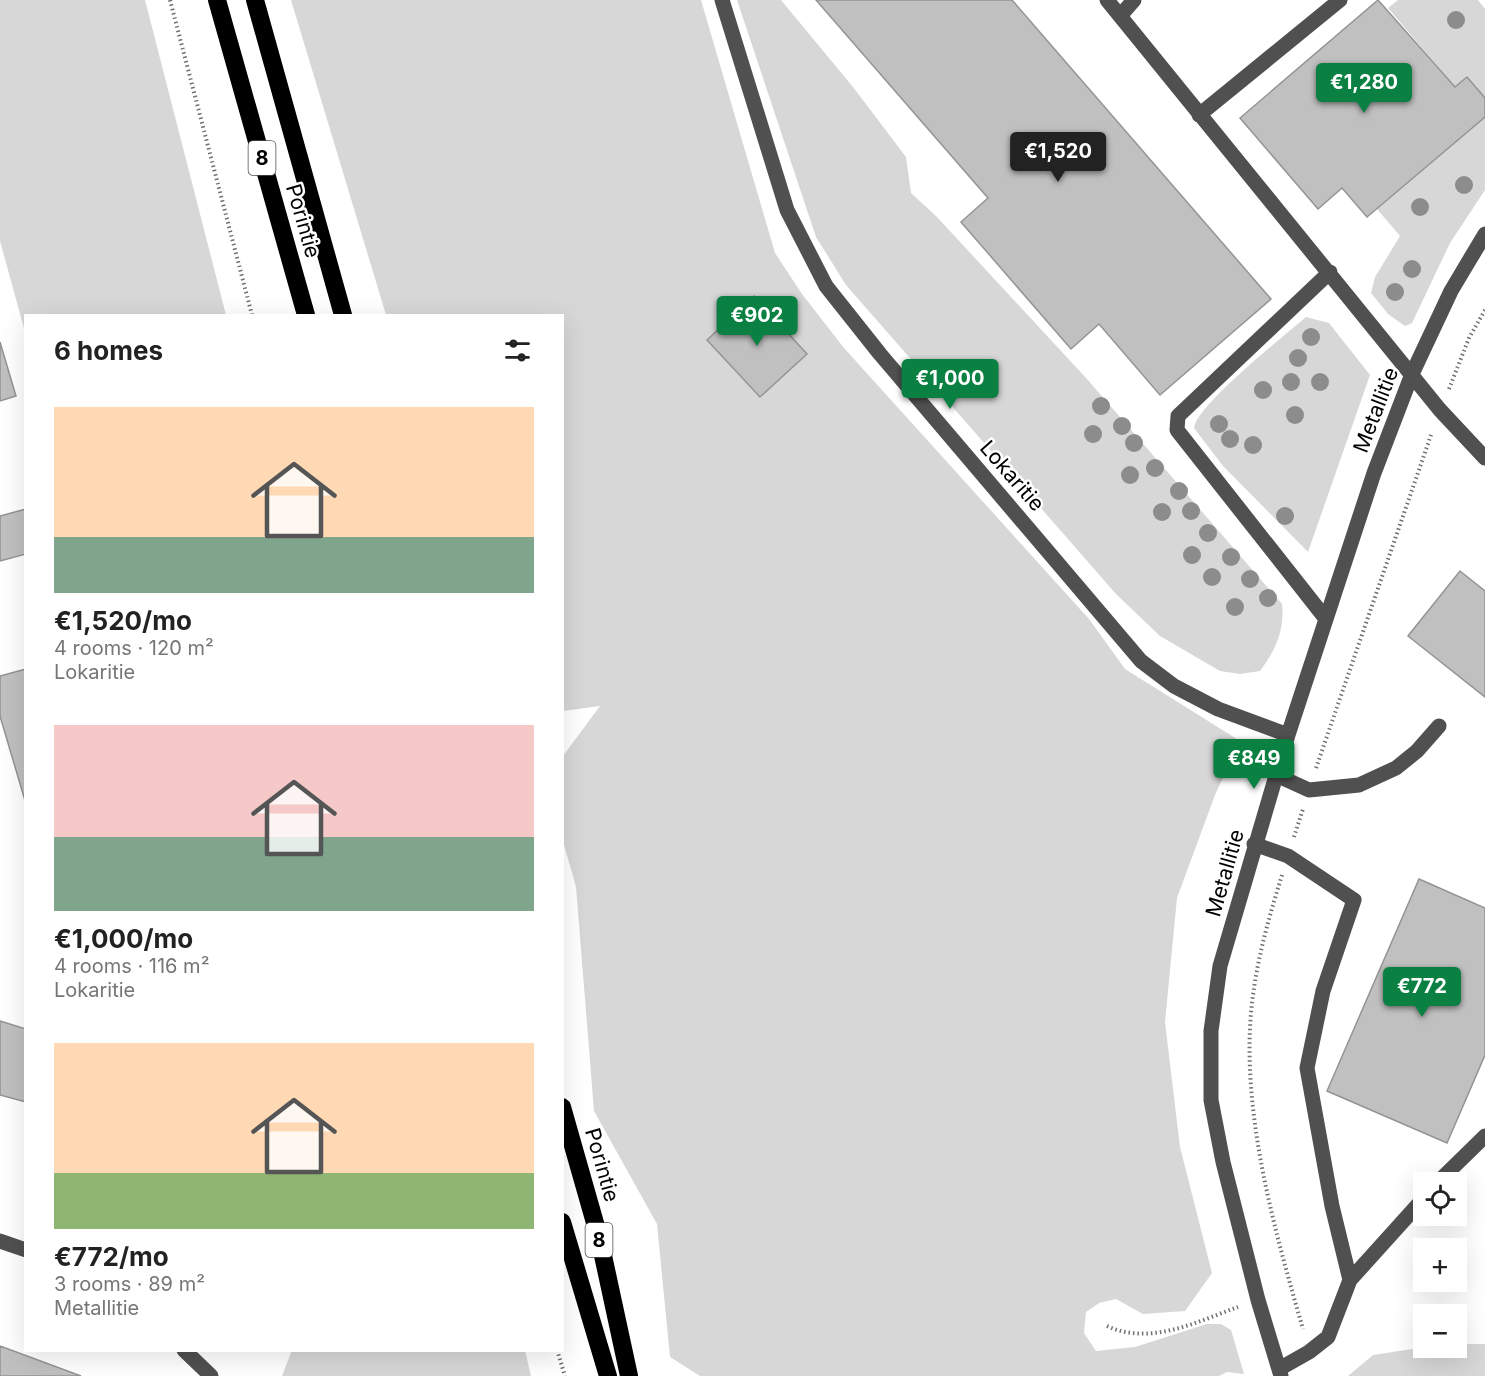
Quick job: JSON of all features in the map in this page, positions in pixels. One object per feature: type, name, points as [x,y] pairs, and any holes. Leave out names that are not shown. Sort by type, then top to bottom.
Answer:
[{"type":"highway","name":"Porintie","points":[[217,0],[306,314]]},
{"type":"highway","name":"Porintie","points":[[255,0],[343,314]]},
{"type":"highway","name":"Porintie","points":[[564,1114],[599,1237],[629,1376]]},
{"type":"highway","name":"8","points":[[564,1229],[608,1376]]},
{"type":"street","name":"Lokaritie","points":[[722,0],[787,210],[826,286],[880,354],[1141,660],[1174,686],[1218,709],[1288,735]]},
{"type":"street","points":[[1107,0],[1440,410],[1485,459]]},
{"type":"street","points":[[1120,16],[1134,0]]},
{"type":"street","points":[[1199,115],[1340,0]]},
{"type":"street","name":"Metallitie","points":[[1280,1373],[1258,1300],[1223,1161],[1211,1100],[1211,1031],[1220,966],[1254,844],[1288,735],[1374,473],[1412,374],[1451,291],[1485,234]]},
{"type":"street","points":[[1326,619],[1177,430],[1178,416],[1330,272]]},
{"type":"street","points":[[1276,775],[1309,790],[1359,785],[1395,768],[1417,751],[1439,726]]},
{"type":"street","points":[[1254,844],[1288,855],[1354,900],[1323,991],[1307,1068],[1332,1206],[1350,1280]]},
{"type":"street","points":[[1448,1172],[1485,1136]]},
{"type":"street","points":[[1280,1373],[1328,1337],[1350,1280],[1413,1210]]},
{"type":"street","points":[[0,1241],[24,1249]]},
{"type":"street","points":[[186,1352],[211,1376]]},
{"type":"path","points":[[170,0],[252,314]]},
{"type":"path","points":[[1309,1352],[1276,1237],[1251,1083],[1252,1005],[1264,934],[1309,790],[1440,410],[1468,338],[1485,310]]},
{"type":"path","points":[[1107,1326],[1123,1333],[1144,1335],[1177,1328],[1258,1300]]},
{"type":"path","points":[[558,1352],[565,1376]]},
{"type":"shaded area","points":[[0,0],[145,0],[226,314],[24,314],[24,328],[0,241]]},
{"type":"shaded area","points":[[291,0],[701,0],[775,253],[802,294],[844,348],[1089,619],[1125,669],[1240,741],[1215,795],[1177,898],[1165,1022],[1180,1147],[1212,1273],[1185,1311],[1143,1314],[1116,1299],[1099,1303],[1086,1312],[1084,1333],[1096,1351],[1135,1347],[1207,1324],[1221,1324],[1231,1330],[1244,1374],[1227,1372],[1219,1376],[700,1376],[670,1357],[657,1224],[594,1111],[576,887],[564,845],[564,755],[600,706],[564,711],[564,314],[386,314]]},
{"type":"shaded area","points":[[737,0],[781,0],[853,87],[906,157],[911,193],[936,216],[1087,379],[1282,604],[1282,623],[1278,640],[1260,671],[1240,674],[1220,671],[1160,636],[1116,594],[846,285],[816,237]]},
{"type":"shaded area","points":[[1398,0],[1478,0],[1485,9],[1485,98],[1455,87],[1388,8]]},
{"type":"shaded area","points":[[1485,117],[1485,190],[1450,243],[1412,323],[1405,326],[1388,314],[1371,293],[1375,277],[1400,236],[1377,209]]},
{"type":"shaded area","points":[[1306,317],[1329,323],[1370,375],[1308,552],[1223,466],[1194,428],[1198,418],[1225,388]]},
{"type":"shaded area","points":[[1467,1344],[1485,1344],[1485,1376],[1348,1376],[1373,1355],[1413,1349],[1413,1358],[1467,1358]]},
{"type":"shaded area","points":[[291,1352],[525,1352],[531,1376],[282,1376]]},
{"type":"building","points":[[816,0],[1012,0],[1271,299],[1160,395],[1099,324],[1071,349],[961,222],[988,198]]},
{"type":"building","points":[[1378,0],[1455,87],[1467,77],[1485,98],[1485,117],[1367,217],[1342,188],[1318,209],[1240,118]]},
{"type":"building","points":[[754,296],[807,354],[760,397],[707,340]]},
{"type":"building","points":[[0,342],[16,396],[0,401]]},
{"type":"building","points":[[24,510],[24,555],[0,561],[0,516]]},
{"type":"building","points":[[1460,571],[1485,591],[1485,697],[1408,636]]},
{"type":"building","points":[[24,670],[24,797],[0,716],[0,676]]},
{"type":"building","points":[[1419,879],[1485,908],[1485,1055],[1447,1143],[1327,1091]]},
{"type":"building","points":[[0,1021],[24,1028],[24,1101],[0,1095]]},
{"type":"building","points":[[0,1346],[81,1376],[0,1376]]}]
